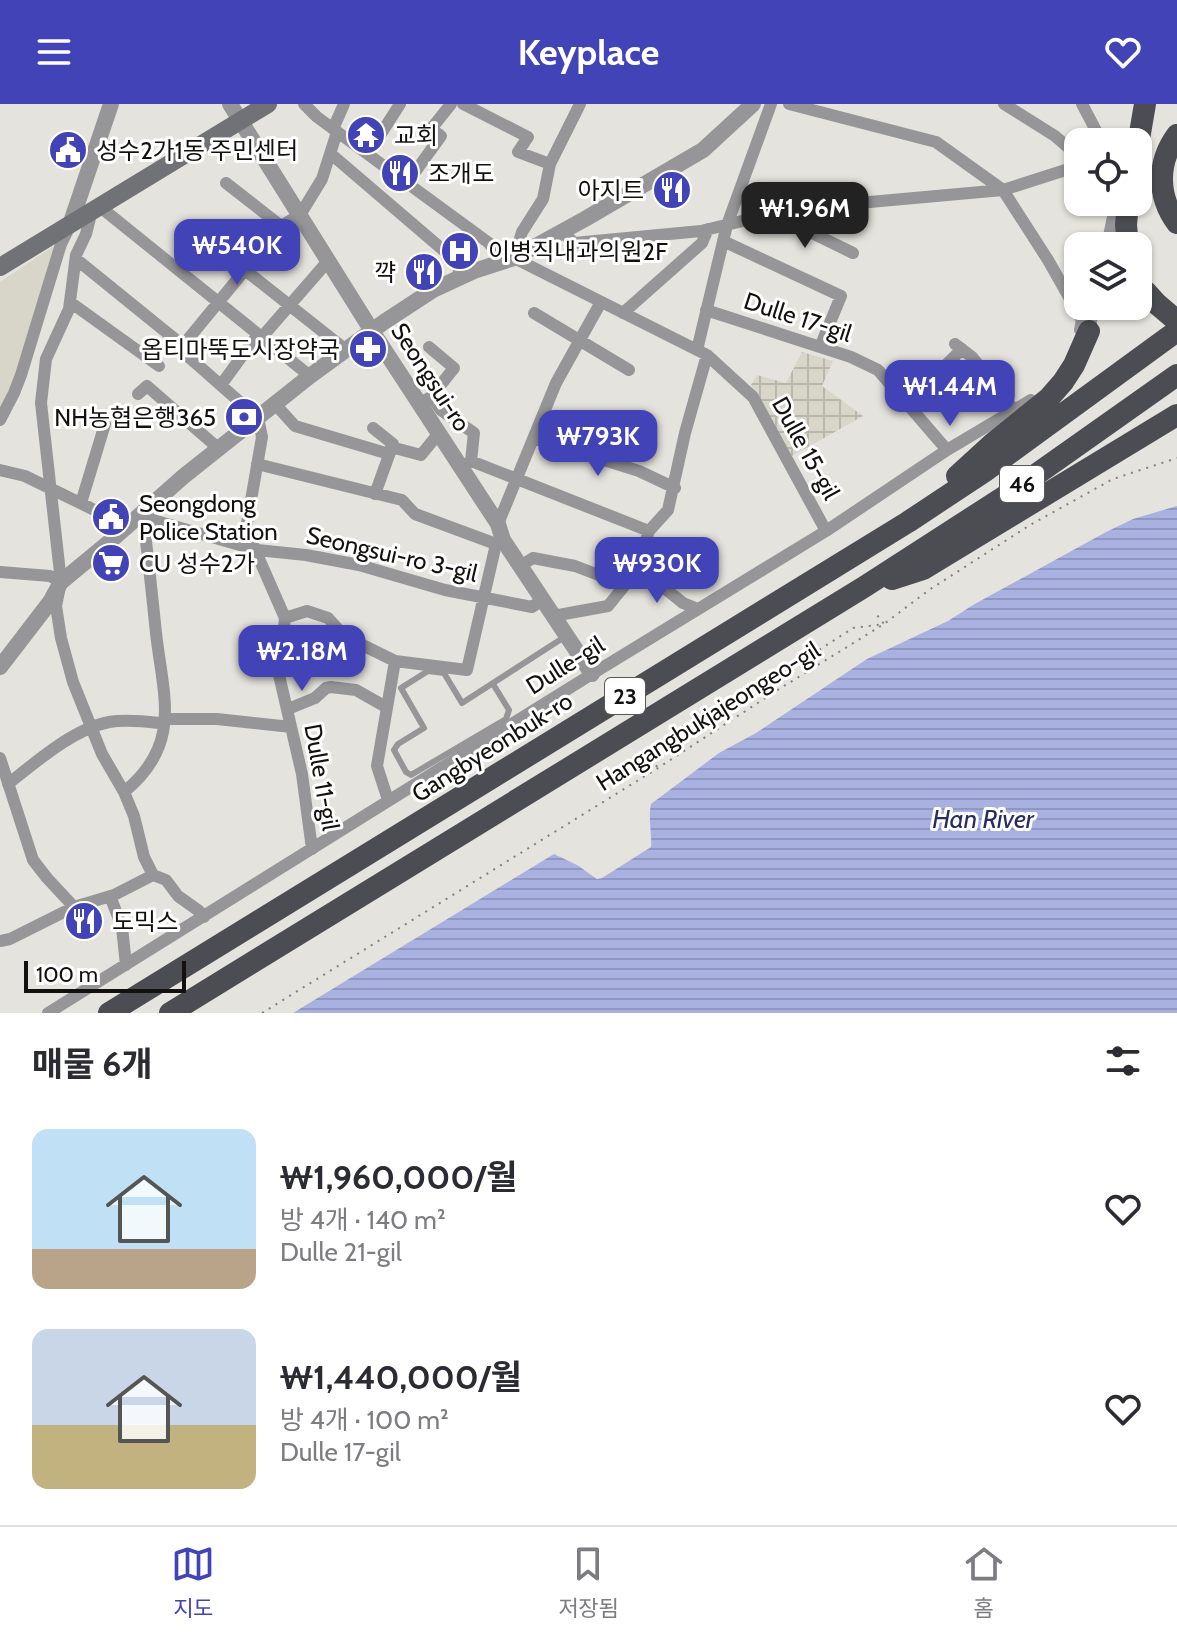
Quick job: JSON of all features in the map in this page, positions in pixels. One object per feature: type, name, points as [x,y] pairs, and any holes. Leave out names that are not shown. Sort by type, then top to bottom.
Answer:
[{"type":"highway","points":[[1141,128],[1145,104]]},
{"type":"highway","points":[[1177,135],[1164,159],[1162,185],[1168,210],[1177,223]]},
{"type":"highway","points":[[1152,298],[1177,320]]},
{"type":"highway","name":"23","points":[[1131,365],[1177,320]]},
{"type":"highway","points":[[908,522],[992,444],[1049,398],[1074,365],[1085,331]]},
{"type":"highway","name":"Gangbyeonbuk-ro","points":[[109,1013],[908,522],[985,471],[1177,331]]},
{"type":"highway","name":"46","points":[[864,587],[999,500],[1177,375]]},
{"type":"highway","name":"23","points":[[170,1013],[864,587],[923,569],[1177,415]]},
{"type":"main road","points":[[0,267],[268,104]]},
{"type":"street","points":[[0,420],[21,375],[61,244],[111,104]]},
{"type":"street","name":"Seongsui-ro","points":[[230,104],[372,331],[426,400],[439,433],[466,464],[499,536],[592,674]]},
{"type":"street","name":"Dulle 15-gil","points":[[304,104],[317,117],[509,260],[702,353],[753,397],[826,531]]},
{"type":"street","points":[[180,349],[281,226],[300,215],[322,179],[344,104]]},
{"type":"street","points":[[368,154],[400,104]]},
{"type":"street","points":[[407,183],[441,136],[431,129],[451,104]]},
{"type":"street","points":[[463,104],[528,137],[518,152],[550,164]]},
{"type":"street","points":[[0,667],[50,602],[61,582],[184,476],[310,376],[433,290],[509,260],[563,232],[703,150],[753,104]]},
{"type":"street","points":[[553,616],[608,606],[637,566],[649,531],[668,510],[702,353],[706,310],[727,225],[771,104]]},
{"type":"street","points":[[789,104],[936,142],[1003,190],[1048,260],[1082,320],[1085,331]]},
{"type":"street","points":[[1004,104],[1064,144]]},
{"type":"street","points":[[1082,104],[1095,128]]},
{"type":"street","points":[[1132,128],[1138,104]]},
{"type":"street","points":[[509,260],[543,199],[550,164],[577,105]]},
{"type":"street","points":[[331,154],[456,261],[461,277]]},
{"type":"street","points":[[563,232],[574,243],[708,229],[792,209],[1003,190],[1064,170]]},
{"type":"street","points":[[226,183],[281,226]]},
{"type":"street","points":[[204,917],[184,902],[166,880],[153,875],[144,857],[134,816],[102,754],[73,682],[56,606],[61,582],[41,403],[46,359],[69,309],[76,259],[96,208],[310,376]]},
{"type":"street","points":[[773,214],[853,253]]},
{"type":"street","points":[[623,313],[702,243],[708,229]]},
{"type":"street","points":[[207,240],[346,350]]},
{"type":"street","points":[[723,241],[841,296],[820,347]]},
{"type":"street","points":[[76,259],[176,340],[174,344],[258,418]]},
{"type":"street","points":[[221,385],[253,341],[262,337],[328,261]]},
{"type":"street","points":[[70,302],[159,366]]},
{"type":"street","points":[[285,618],[307,611],[328,618],[344,636],[395,661],[467,670],[499,536],[517,479],[556,383],[601,302]]},
{"type":"street","name":"Dulle 17-gil","points":[[706,310],[851,357],[878,370],[947,450]]},
{"type":"street","points":[[534,313],[629,370]]},
{"type":"street","name":"Dulle-gil","points":[[48,1013],[826,531],[947,450],[1015,411],[1037,396],[1052,378],[1085,331],[1089,320]]},
{"type":"street","points":[[429,347],[454,368],[426,400],[474,433],[466,464],[517,479],[649,531]]},
{"type":"street","points":[[907,404],[958,347],[972,357],[1015,411]]},
{"type":"street","points":[[138,394],[147,386],[218,448]]},
{"type":"street","points":[[275,404],[295,426],[390,451],[421,455],[439,433]]},
{"type":"street","name":"Dulle 11-gil","points":[[258,418],[262,437],[246,529],[285,618],[279,675],[302,774],[312,849]]},
{"type":"street","points":[[81,503],[105,424],[94,420]]},
{"type":"street","points":[[373,428],[393,444],[375,494]]},
{"type":"street","points":[[534,438],[639,471],[675,488]]},
{"type":"street","points":[[257,464],[402,500],[415,514],[499,536]]},
{"type":"street","name":"Seongsui-ro 3-gil","points":[[0,470],[25,476],[81,503],[257,550],[359,565],[445,590],[532,607],[542,600]]},
{"type":"street","points":[[124,792],[151,762],[166,719],[165,688],[136,520]]},
{"type":"street","points":[[520,566],[533,558],[575,566],[625,585]]},
{"type":"street","points":[[637,566],[683,603],[698,609]]},
{"type":"street","points":[[0,572],[50,576],[61,582]]},
{"type":"street","points":[[388,800],[377,766],[395,661]]},
{"type":"street","points":[[288,709],[315,698],[331,687],[356,690],[386,707]]},
{"type":"street","points":[[8,784],[90,727],[111,721],[159,723],[166,719],[217,719],[291,727]]},
{"type":"street","points":[[0,758],[36,866],[74,907]]},
{"type":"street","points":[[0,941],[153,875]]},
{"type":"street","points":[[110,896],[122,927],[126,965]]},
{"type":"lane","points":[[493,684],[509,710],[506,719],[411,775],[406,772],[394,750],[398,744],[424,728],[401,688],[428,671],[444,673],[462,703],[566,636]]},
{"type":"path","name":"Hangangbukjajeongeo-gil","points":[[262,1013],[658,768],[884,624],[929,590],[1030,525],[1098,485],[1177,458]]},
{"type":"path","points":[[877,615],[884,624]]},
{"type":"path","points":[[658,768],[656,765],[651,769],[643,757],[647,754],[655,756],[853,628],[884,624]]},
{"type":"shaded area","points":[[54,246],[22,362],[0,408],[0,282]]},
{"type":"shaded area","points":[[802,352],[833,361],[822,386],[863,416],[792,456],[751,385],[757,375],[786,383]]},
{"type":"water","name":"Han River","points":[[1177,506],[1177,1013],[293,1013],[554,854],[597,879],[602,878],[651,847],[651,804],[719,753],[756,733],[867,659],[948,621],[1106,532],[1133,519]]},
{"type":"place","name":"교회","points":[[366,135]]},
{"type":"place","name":"성수2가1동 주민센터","points":[[68,150]]},
{"type":"place","name":"조개도","points":[[400,173]]},
{"type":"place","name":"아지트","points":[[672,190]]},
{"type":"place","name":"이병직내과의원2F","points":[[460,251]]},
{"type":"place","name":"꺅","points":[[424,272]]},
{"type":"place","name":"옵티마뚝도시장약국","points":[[368,349]]},
{"type":"place","name":"NH농협은행365","points":[[244,417]]},
{"type":"place","name":"Seongdong Police Station","points":[[111,517]]},
{"type":"place","name":"CU 성수2가","points":[[111,563]]},
{"type":"place","name":"도믹스","points":[[84,921]]}]
